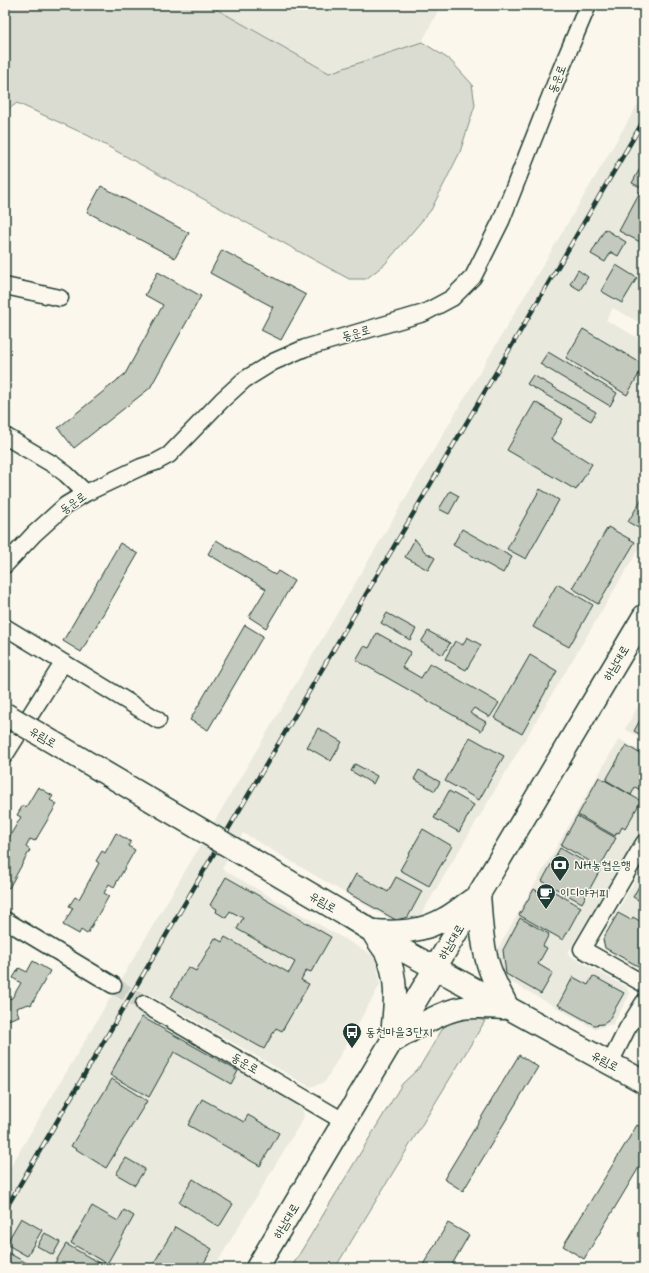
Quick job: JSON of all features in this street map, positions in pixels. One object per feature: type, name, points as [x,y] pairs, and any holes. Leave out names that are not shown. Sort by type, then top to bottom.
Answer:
[{"type":"street","name":"동운로","points":[[5,565],[34,534],[66,505],[86,493],[170,455],[222,400],[244,380],[273,362],[305,348],[424,314],[452,298],[473,277],[501,221],[558,76],[588,5]]},
{"type":"street","points":[[5,286],[60,298]]},
{"type":"street","points":[[5,436],[54,465],[86,493]]},
{"type":"street","name":"하남대로","points":[[257,1268],[644,616]]},
{"type":"street","points":[[5,628],[158,720]]},
{"type":"street","points":[[5,755],[62,663]]},
{"type":"street","name":"유림로","points":[[5,714],[435,968],[644,1082]]},
{"type":"street","points":[[644,843],[582,949],[644,984]]},
{"type":"street","points":[[372,931],[406,932],[431,926],[446,918],[479,895],[486,959],[493,979],[508,1008],[461,1008],[446,1013],[392,1042]]},
{"type":"street","points":[[5,920],[113,985]]},
{"type":"street","points":[[372,931],[385,952],[393,972],[396,996],[392,1042]]},
{"type":"street","points":[[610,1063],[644,1002]]},
{"type":"street","name":"동운로","points":[[144,1004],[345,1122]]},
{"type":"shaded area","points":[[5,5],[209,5],[329,73],[422,42],[450,60],[472,84],[475,105],[460,152],[431,210],[385,264],[366,279],[349,279],[87,135],[17,103],[5,112]]},
{"type":"shaded area","points":[[209,5],[441,5],[422,42],[329,73]]},
{"type":"shaded area","points":[[644,94],[644,325],[613,308],[606,320],[644,341],[644,540],[416,923],[401,926],[243,833],[222,869],[376,957],[380,985],[325,1082],[310,1087],[149,994],[139,1012],[302,1106],[304,1117],[214,1268],[5,1268],[5,1176]]},
{"type":"shaded area","points":[[644,696],[644,740],[625,729]]},
{"type":"shaded area","points":[[619,739],[644,753],[644,826],[567,954],[626,987],[630,994],[613,1024],[595,1029],[502,977],[498,948]]},
{"type":"shaded area","points":[[644,865],[644,968],[639,969],[604,949],[602,938]]},
{"type":"shaded area","points":[[470,1016],[485,1021],[335,1268],[291,1268],[402,1084],[419,1068],[443,1028],[455,1019]]},
{"type":"building","points":[[643,163],[644,244],[619,231],[642,188],[632,183]]},
{"type":"building","points":[[101,186],[189,233],[175,258],[87,212]]},
{"type":"building","points":[[605,229],[626,242],[618,256],[611,252],[605,262],[591,254]]},
{"type":"building","points":[[222,250],[306,295],[281,340],[261,330],[273,307],[210,273]]},
{"type":"building","points":[[616,265],[637,278],[622,303],[601,291]]},
{"type":"building","points":[[578,270],[588,277],[580,290],[570,284]]},
{"type":"building","points":[[158,272],[201,296],[150,388],[74,448],[58,428],[125,374],[163,305],[145,295]]},
{"type":"building","points":[[583,329],[644,365],[627,395],[566,358]]},
{"type":"building","points":[[548,352],[617,393],[610,406],[540,364]]},
{"type":"building","points":[[533,375],[596,412],[591,421],[527,384]]},
{"type":"building","points":[[535,402],[563,419],[551,439],[592,464],[576,490],[507,450]]},
{"type":"building","points":[[540,489],[559,500],[526,559],[507,549]]},
{"type":"building","points":[[450,491],[459,496],[449,514],[439,509]]},
{"type":"building","points":[[644,495],[644,531],[628,522]]},
{"type":"building","points":[[608,527],[635,542],[598,604],[572,588]]},
{"type":"building","points":[[462,529],[512,557],[503,573],[453,545]]},
{"type":"building","points":[[415,539],[425,552],[435,558],[428,570],[405,557]]},
{"type":"building","points":[[216,540],[275,575],[278,571],[294,581],[266,628],[249,617],[266,589],[208,554]]},
{"type":"building","points":[[120,543],[138,554],[81,652],[63,641]]},
{"type":"building","points":[[557,584],[593,605],[569,647],[533,627]]},
{"type":"building","points":[[387,613],[416,629],[410,640],[381,623]]},
{"type":"building","points":[[245,625],[263,636],[208,730],[190,720]]},
{"type":"building","points":[[428,631],[450,643],[443,655],[421,642]]},
{"type":"building","points":[[377,633],[411,652],[402,667],[421,678],[430,663],[499,703],[490,717],[474,708],[470,713],[486,722],[481,731],[356,660],[364,646],[369,648]]},
{"type":"building","points":[[467,637],[481,645],[466,670],[445,659],[455,641],[463,645]]},
{"type":"building","points":[[530,655],[557,671],[522,734],[494,718]]},
{"type":"building","points":[[644,713],[644,737],[634,731]]},
{"type":"building","points":[[318,728],[342,742],[331,761],[307,747]]},
{"type":"building","points":[[470,737],[504,756],[479,800],[445,781]]},
{"type":"building","points":[[626,745],[644,756],[644,792],[635,787],[631,795],[606,780]]},
{"type":"building","points":[[355,764],[377,776],[373,784],[351,771]]},
{"type":"building","points":[[419,770],[440,782],[435,791],[414,779]]},
{"type":"building","points":[[599,777],[641,801],[625,829],[622,827],[619,833],[617,832],[615,836],[578,815]]},
{"type":"building","points":[[38,787],[53,796],[50,800],[57,804],[35,841],[30,839],[26,847],[30,850],[9,888],[5,886],[5,844],[21,817],[17,815],[23,805],[26,807]]},
{"type":"building","points":[[449,791],[474,805],[459,832],[434,818]]},
{"type":"building","points":[[577,816],[616,838],[600,867],[561,845]]},
{"type":"building","points":[[423,829],[452,846],[429,886],[400,870]]},
{"type":"building","points":[[116,833],[131,842],[128,846],[135,850],[114,887],[109,884],[104,893],[109,896],[87,934],[81,930],[79,934],[63,925],[73,908],[69,906],[75,897],[79,899],[99,863],[96,861],[102,851],[105,853]]},
{"type":"building","points":[[560,848],[600,870],[582,903],[542,881]]},
{"type":"building","points":[[356,874],[388,892],[396,877],[422,891],[408,917],[396,920],[346,892]]},
{"type":"building","points":[[226,877],[331,937],[311,972],[306,970],[301,980],[309,984],[282,1031],[276,1028],[264,1049],[171,997],[188,967],[196,971],[215,938],[222,942],[225,937],[289,973],[295,962],[237,929],[243,918],[230,911],[226,918],[216,912],[217,909],[210,905]]},
{"type":"building","points":[[644,877],[644,903],[633,897]]},
{"type":"building","points":[[534,889],[549,898],[553,891],[581,907],[563,940],[519,915]]},
{"type":"building","points":[[618,913],[631,920],[633,917],[643,923],[644,921],[644,964],[638,966],[605,948],[603,939]]},
{"type":"building","points":[[520,918],[549,934],[543,946],[547,948],[538,964],[553,973],[541,994],[506,974],[503,950]]},
{"type":"building","points":[[33,961],[50,971],[31,1005],[29,1004],[16,1008],[19,1016],[5,1021],[5,1000],[12,998],[21,983],[13,978],[19,968],[27,972]]},
{"type":"building","points":[[593,976],[624,993],[608,1021],[603,1024],[594,1025],[558,1005],[573,977],[588,985]]},
{"type":"building","points":[[142,1017],[238,1071],[231,1084],[174,1052],[149,1097],[110,1075]]},
{"type":"building","points":[[519,1055],[538,1067],[463,1191],[444,1179]]},
{"type":"building","points":[[112,1079],[147,1101],[106,1168],[71,1146]]},
{"type":"building","points":[[202,1099],[244,1122],[248,1115],[279,1133],[260,1166],[188,1125]]},
{"type":"building","points":[[637,1125],[644,1129],[644,1159],[584,1259],[563,1246]]},
{"type":"building","points":[[126,1158],[145,1169],[135,1185],[116,1174]]},
{"type":"building","points":[[193,1179],[233,1204],[219,1227],[179,1202]]},
{"type":"building","points":[[92,1206],[118,1221],[124,1210],[134,1216],[107,1264],[71,1243]]},
{"type":"building","points":[[21,1218],[42,1230],[27,1256],[6,1244]]},
{"type":"building","points":[[448,1223],[469,1235],[450,1268],[421,1268]]},
{"type":"building","points":[[175,1227],[212,1249],[201,1268],[151,1268]]},
{"type":"building","points":[[45,1233],[60,1242],[53,1255],[37,1246]]},
{"type":"building","points":[[66,1244],[108,1268],[52,1268]]},
{"type":"building","points":[[5,1251],[30,1265],[28,1268],[5,1268]]},
{"type":"tunnel","points":[[113,985],[144,1004]]},
{"type":"railway","points":[[5,1210],[644,120]]},
{"type":"place","name":"NH농협은행","points":[[560,882]]},
{"type":"place","name":"이디야커피","points":[[546,910]]},
{"type":"place","name":"동천마을3단지","points":[[352,1049]]}]
